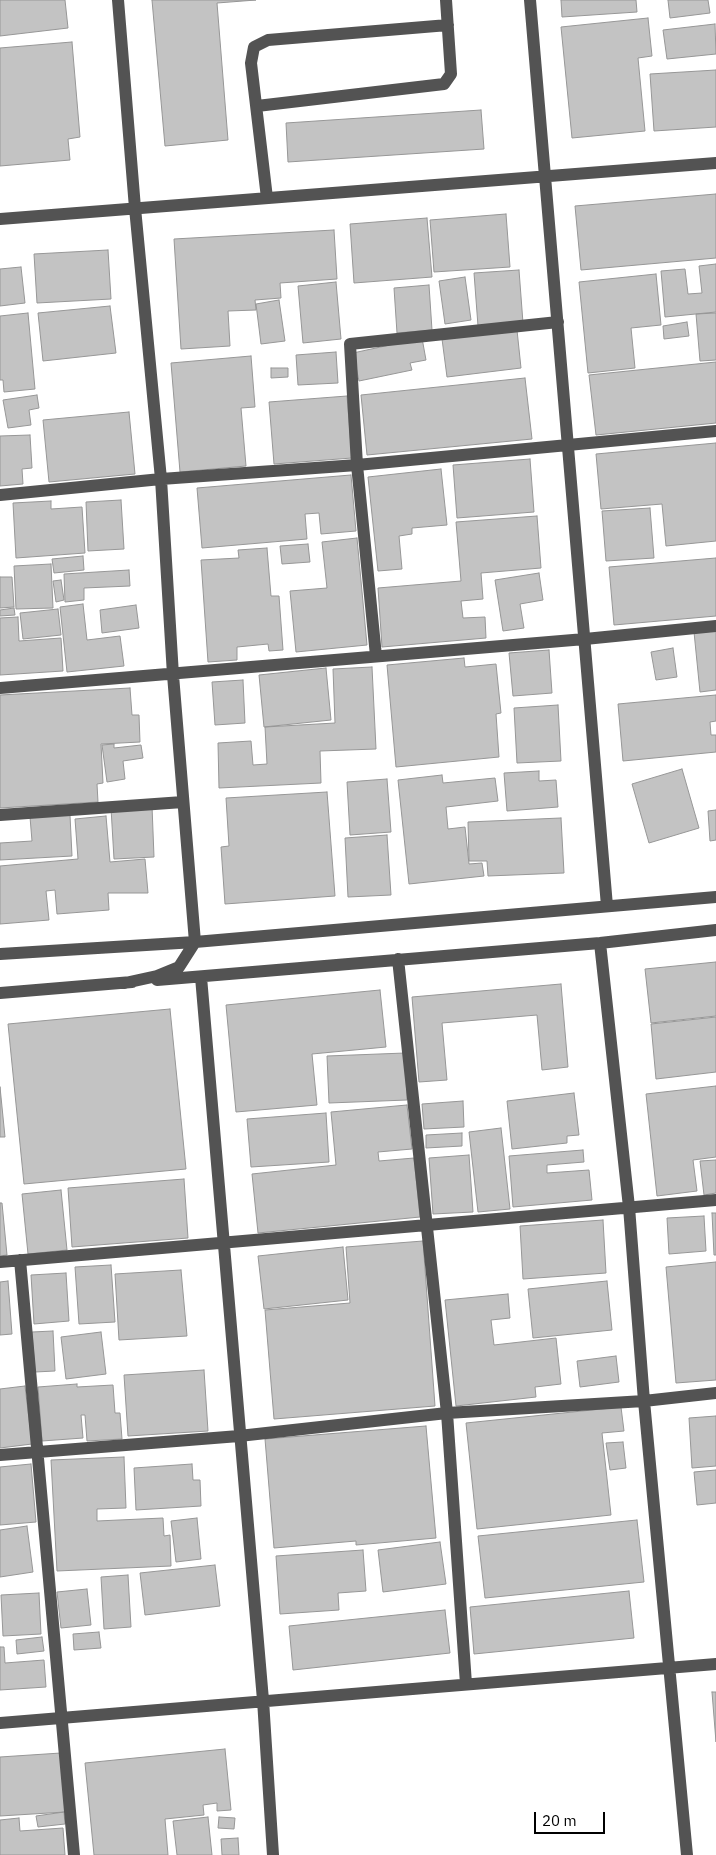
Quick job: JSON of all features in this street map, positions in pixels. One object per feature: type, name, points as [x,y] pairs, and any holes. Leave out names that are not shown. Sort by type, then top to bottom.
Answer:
[{"type":"street","points":[[118,0],[134,208],[161,479],[173,675],[195,942],[179,967],[156,976],[125,983]]},
{"type":"street","points":[[257,106],[444,84],[452,74],[446,0]]},
{"type":"street","points":[[530,0],[607,906]]},
{"type":"street","points":[[267,198],[251,63],[254,47],[268,40],[448,25]]},
{"type":"street","points":[[0,220],[716,163]]},
{"type":"street","points":[[376,656],[357,465],[350,344],[558,322]]},
{"type":"street","points":[[0,495],[161,479],[357,465],[716,430]]},
{"type":"street","points":[[0,688],[173,675],[716,626]]},
{"type":"street","points":[[0,815],[183,802]]},
{"type":"street","points":[[0,954],[195,942],[716,897]]},
{"type":"street","points":[[0,994],[600,942],[716,930]]},
{"type":"street","points":[[600,942],[628,1207],[644,1401],[687,1855]]},
{"type":"street","points":[[398,959],[447,1414],[466,1684]]},
{"type":"street","points":[[202,976],[239,1436],[263,1700],[273,1855]]},
{"type":"street","points":[[0,1262],[716,1200]]},
{"type":"street","points":[[20,1260],[39,1452],[74,1855]]},
{"type":"street","points":[[0,1455],[239,1436],[447,1414],[644,1401],[716,1393]]},
{"type":"street","points":[[0,1723],[716,1664]]},
{"type":"building","points":[[0,0],[65,0],[68,28],[0,36]]},
{"type":"building","points":[[152,0],[256,0],[217,3],[228,140],[165,146]]},
{"type":"building","points":[[561,0],[636,0],[637,12],[562,17]]},
{"type":"building","points":[[668,0],[708,0],[710,13],[670,18]]},
{"type":"building","points":[[648,18],[652,56],[638,58],[645,131],[572,138],[561,27]]},
{"type":"building","points":[[715,24],[716,54],[667,59],[663,30]]},
{"type":"building","points":[[72,42],[80,137],[68,139],[70,160],[0,166],[0,48]]},
{"type":"building","points":[[716,70],[716,127],[654,131],[650,74]]},
{"type":"building","points":[[481,110],[484,149],[288,162],[286,123]]},
{"type":"building","points":[[716,194],[716,258],[581,270],[575,206]]},
{"type":"building","points":[[506,214],[510,267],[434,272],[430,220]]},
{"type":"building","points":[[427,218],[432,277],[354,283],[350,224]]},
{"type":"building","points":[[334,230],[337,279],[280,283],[281,298],[255,300],[256,310],[228,311],[230,346],[181,349],[174,239]]},
{"type":"building","points":[[108,250],[111,299],[37,303],[34,254]]},
{"type":"building","points":[[716,264],[716,312],[665,317],[661,271],[685,269],[688,294],[702,293],[699,266]]},
{"type":"building","points":[[21,267],[25,303],[0,306],[0,269]]},
{"type":"building","points":[[519,270],[523,323],[478,326],[474,273]]},
{"type":"building","points":[[656,274],[661,325],[631,328],[635,368],[588,373],[579,282]]},
{"type":"building","points":[[465,277],[471,320],[445,324],[439,281]]},
{"type":"building","points":[[336,282],[341,339],[303,343],[298,286]]},
{"type":"building","points":[[429,285],[432,330],[397,333],[394,288]]},
{"type":"building","points":[[279,300],[285,341],[261,344],[256,304]]},
{"type":"building","points":[[110,306],[116,353],[43,361],[38,313]]},
{"type":"building","points":[[28,313],[35,389],[4,392],[3,380],[0,380],[0,316]]},
{"type":"building","points":[[716,313],[716,360],[700,361],[696,314]]},
{"type":"building","points":[[687,322],[689,336],[664,339],[663,326]]},
{"type":"building","points":[[517,330],[521,368],[447,377],[442,339]]},
{"type":"building","points":[[422,338],[426,360],[410,363],[412,370],[359,381],[353,353]]},
{"type":"building","points":[[336,352],[338,383],[298,385],[296,355]]},
{"type":"building","points":[[251,356],[255,407],[241,408],[246,466],[180,472],[171,363]]},
{"type":"building","points":[[716,362],[716,423],[596,435],[589,375]]},
{"type":"building","points":[[271,368],[288,368],[288,377],[271,378]]},
{"type":"building","points":[[525,378],[532,439],[367,455],[361,395]]},
{"type":"building","points":[[37,395],[39,408],[29,410],[31,425],[8,428],[3,400]]},
{"type":"building","points":[[347,396],[352,458],[274,464],[269,402]]},
{"type":"building","points":[[129,412],[135,474],[49,482],[43,420]]},
{"type":"building","points":[[30,435],[32,468],[22,469],[23,484],[0,486],[0,436]]},
{"type":"building","points":[[716,443],[716,541],[666,546],[662,504],[601,509],[596,454]]},
{"type":"building","points":[[530,459],[534,512],[457,518],[453,465]]},
{"type":"building","points":[[441,469],[447,525],[412,528],[412,534],[399,536],[402,569],[378,571],[368,477]]},
{"type":"building","points":[[351,475],[356,531],[321,534],[319,513],[305,514],[307,539],[202,548],[197,488]]},
{"type":"building","points":[[121,500],[124,549],[88,551],[86,502]]},
{"type":"building","points":[[51,501],[51,509],[82,507],[85,553],[16,558],[13,503]]},
{"type":"building","points":[[650,508],[654,558],[606,561],[602,511]]},
{"type":"building","points":[[537,516],[541,568],[481,573],[483,599],[461,601],[463,618],[485,617],[486,638],[382,647],[378,588],[461,581],[456,522]]},
{"type":"building","points":[[357,538],[367,645],[296,652],[290,591],[327,588],[322,542]]},
{"type":"building","points":[[308,544],[310,562],[282,564],[280,546]]},
{"type":"building","points":[[267,548],[271,596],[279,596],[283,650],[269,651],[268,644],[237,647],[237,660],[208,662],[201,560],[239,558],[238,550]]},
{"type":"building","points":[[83,556],[84,570],[54,573],[52,559]]},
{"type":"building","points":[[716,558],[716,616],[614,625],[609,567]]},
{"type":"building","points":[[51,564],[53,608],[16,609],[14,566]]},
{"type":"building","points":[[129,570],[130,586],[84,588],[84,600],[65,602],[64,574]]},
{"type":"building","points":[[539,573],[543,600],[520,604],[524,628],[503,631],[495,580]]},
{"type":"building","points":[[0,577],[12,577],[14,607],[0,608]]},
{"type":"building","points":[[61,580],[64,600],[56,602],[53,581]]},
{"type":"building","points":[[83,604],[87,640],[120,636],[124,666],[67,672],[60,607]]},
{"type":"building","points":[[136,605],[139,628],[102,633],[100,610]]},
{"type":"building","points":[[14,608],[15,615],[0,616],[0,610]]},
{"type":"building","points":[[58,609],[61,635],[23,639],[20,613]]},
{"type":"building","points":[[18,617],[19,641],[61,638],[63,671],[0,675],[0,618]]},
{"type":"building","points":[[716,629],[716,690],[700,692],[694,632]]},
{"type":"building","points":[[673,648],[677,677],[656,680],[651,652]]},
{"type":"building","points":[[549,650],[552,693],[513,696],[509,653]]},
{"type":"building","points":[[464,658],[465,667],[496,664],[501,713],[496,714],[499,757],[396,767],[387,665]]},
{"type":"building","points":[[372,667],[376,749],[320,751],[321,783],[219,788],[218,743],[251,741],[253,765],[267,764],[265,727],[335,723],[333,669]]},
{"type":"building","points":[[326,668],[331,720],[264,727],[259,675]]},
{"type":"building","points":[[243,680],[245,723],[215,725],[212,682]]},
{"type":"building","points":[[130,688],[132,715],[139,715],[140,742],[101,744],[103,783],[97,784],[98,802],[0,808],[0,695]]},
{"type":"building","points":[[716,695],[716,721],[710,722],[711,735],[716,735],[716,752],[623,761],[618,704]]},
{"type":"building","points":[[558,705],[561,761],[517,763],[514,708]]},
{"type":"building","points":[[114,744],[114,748],[141,745],[143,758],[123,761],[125,779],[107,782],[102,745]]},
{"type":"building","points":[[682,769],[699,828],[649,843],[632,784]]},
{"type":"building","points":[[539,771],[539,781],[556,780],[558,807],[507,811],[504,773]]},
{"type":"building","points":[[442,775],[443,783],[495,778],[498,801],[446,807],[448,829],[465,827],[469,864],[482,863],[484,876],[409,884],[398,780]]},
{"type":"building","points":[[387,779],[391,832],[350,835],[347,782]]},
{"type":"building","points":[[327,792],[335,896],[225,904],[221,847],[229,846],[226,798]]},
{"type":"building","points":[[152,806],[154,857],[114,859],[111,808]]},
{"type":"building","points":[[716,810],[716,840],[710,841],[708,811]]},
{"type":"building","points":[[70,815],[72,856],[0,860],[0,843],[32,841],[30,817]]},
{"type":"building","points":[[106,816],[110,862],[145,859],[148,893],[108,893],[109,910],[57,914],[55,890],[46,891],[49,920],[0,924],[0,866],[78,859],[75,819]]},
{"type":"building","points":[[561,818],[564,873],[488,876],[487,861],[469,861],[468,822]]},
{"type":"building","points":[[387,835],[391,895],[348,897],[345,838]]},
{"type":"building","points":[[716,962],[716,1016],[651,1023],[645,969]]},
{"type":"building","points":[[561,984],[568,1067],[542,1070],[537,1015],[442,1023],[447,1080],[419,1082],[412,997]]},
{"type":"building","points":[[380,990],[386,1047],[312,1054],[317,1105],[236,1112],[226,1005]]},
{"type":"building","points":[[170,1009],[186,1169],[24,1184],[8,1024]]},
{"type":"building","points":[[716,1017],[716,1072],[656,1079],[651,1024]]},
{"type":"building","points":[[405,1053],[407,1100],[329,1103],[327,1056]]},
{"type":"building","points":[[716,1086],[716,1157],[693,1160],[697,1191],[657,1196],[646,1094]]},
{"type":"building","points":[[0,1087],[5,1137],[0,1137]]},
{"type":"building","points":[[574,1093],[579,1135],[567,1136],[567,1143],[512,1149],[507,1101]]},
{"type":"building","points":[[463,1101],[464,1127],[424,1129],[422,1104]]},
{"type":"building","points":[[407,1105],[412,1149],[378,1152],[379,1161],[414,1158],[420,1217],[258,1233],[252,1174],[336,1165],[331,1112]]},
{"type":"building","points":[[326,1113],[329,1162],[251,1167],[247,1119]]},
{"type":"building","points":[[501,1128],[510,1209],[478,1212],[469,1132]]},
{"type":"building","points":[[462,1133],[462,1146],[426,1148],[426,1135]]},
{"type":"building","points":[[583,1150],[584,1162],[547,1165],[547,1173],[589,1170],[592,1200],[513,1207],[509,1156]]},
{"type":"building","points":[[469,1155],[473,1212],[433,1214],[429,1158]]},
{"type":"building","points":[[716,1160],[716,1193],[704,1195],[700,1161]]},
{"type":"building","points":[[184,1179],[188,1238],[72,1247],[68,1188]]},
{"type":"building","points":[[61,1190],[67,1250],[28,1254],[22,1194]]},
{"type":"building","points":[[0,1203],[2,1203],[7,1255],[0,1256]]},
{"type":"building","points":[[712,1213],[716,1213],[716,1255],[714,1255]]},
{"type":"building","points":[[704,1216],[706,1251],[669,1254],[667,1218]]},
{"type":"building","points":[[603,1220],[606,1273],[523,1279],[520,1226]]},
{"type":"building","points":[[423,1241],[435,1406],[274,1419],[265,1310],[350,1303],[346,1247]]},
{"type":"building","points":[[343,1247],[348,1300],[264,1309],[258,1256]]},
{"type":"building","points":[[716,1262],[716,1380],[676,1383],[666,1267]]},
{"type":"building","points":[[111,1265],[115,1322],[79,1324],[75,1267]]},
{"type":"building","points":[[181,1270],[187,1336],[119,1340],[115,1274]]},
{"type":"building","points":[[66,1273],[69,1321],[34,1324],[31,1275]]},
{"type":"building","points":[[8,1281],[12,1334],[0,1335],[0,1282]]},
{"type":"building","points":[[607,1281],[612,1330],[533,1338],[528,1289]]},
{"type":"building","points":[[508,1294],[510,1318],[491,1320],[494,1345],[556,1338],[561,1384],[535,1387],[536,1397],[456,1406],[445,1300]]},
{"type":"building","points":[[53,1331],[55,1371],[35,1372],[32,1332]]},
{"type":"building","points":[[101,1332],[106,1374],[66,1379],[61,1337]]},
{"type":"building","points":[[616,1356],[619,1382],[580,1387],[577,1361]]},
{"type":"building","points":[[204,1370],[208,1431],[128,1436],[124,1375]]},
{"type":"building","points":[[77,1384],[77,1387],[113,1385],[115,1413],[120,1413],[122,1439],[87,1441],[85,1415],[81,1415],[83,1438],[42,1441],[38,1387]]},
{"type":"building","points":[[25,1386],[32,1444],[0,1448],[0,1389]]},
{"type":"building","points":[[621,1407],[624,1431],[602,1433],[611,1515],[477,1529],[466,1423]]},
{"type":"building","points":[[716,1416],[716,1466],[692,1468],[689,1418]]},
{"type":"building","points":[[426,1426],[436,1538],[356,1545],[356,1541],[274,1548],[265,1439]]},
{"type":"building","points":[[623,1442],[626,1468],[610,1470],[606,1443]]},
{"type":"building","points":[[124,1457],[126,1508],[97,1509],[97,1521],[163,1518],[164,1536],[170,1535],[171,1566],[57,1571],[51,1460]]},
{"type":"building","points":[[31,1464],[36,1522],[0,1525],[0,1467]]},
{"type":"building","points":[[192,1464],[193,1480],[200,1480],[201,1506],[136,1510],[134,1468]]},
{"type":"building","points":[[716,1470],[716,1503],[697,1505],[694,1472]]},
{"type":"building","points":[[197,1518],[201,1559],[176,1562],[171,1521]]},
{"type":"building","points":[[637,1520],[644,1582],[485,1598],[478,1536]]},
{"type":"building","points":[[27,1526],[33,1572],[0,1577],[0,1530]]},
{"type":"building","points":[[440,1542],[446,1584],[383,1592],[378,1550]]},
{"type":"building","points":[[363,1550],[366,1591],[338,1593],[339,1610],[280,1614],[276,1556]]},
{"type":"building","points":[[215,1565],[220,1606],[145,1615],[140,1573]]},
{"type":"building","points":[[128,1575],[131,1627],[104,1629],[101,1577]]},
{"type":"building","points":[[87,1589],[91,1625],[61,1628],[57,1592]]},
{"type":"building","points":[[629,1591],[634,1638],[474,1654],[470,1607]]},
{"type":"building","points":[[39,1593],[41,1634],[3,1636],[1,1595]]},
{"type":"building","points":[[445,1610],[450,1653],[293,1670],[289,1626]]},
{"type":"building","points":[[99,1632],[101,1648],[74,1650],[73,1634]]},
{"type":"building","points":[[42,1637],[44,1651],[17,1654],[16,1640]]},
{"type":"building","points":[[0,1647],[4,1647],[5,1663],[44,1660],[46,1687],[0,1690]]},
{"type":"building","points":[[712,1692],[716,1692],[716,1742]]},
{"type":"building","points":[[225,1749],[231,1810],[217,1811],[217,1803],[203,1805],[204,1815],[165,1819],[168,1855],[94,1855],[85,1763]]},
{"type":"building","points":[[61,1753],[65,1812],[0,1816],[0,1757]]},
{"type":"building","points":[[64,1812],[65,1824],[38,1827],[36,1816]]},
{"type":"building","points":[[208,1817],[212,1855],[177,1855],[173,1821]]},
{"type":"building","points":[[219,1817],[235,1818],[234,1829],[218,1828]]},
{"type":"building","points":[[19,1818],[20,1831],[63,1828],[65,1855],[0,1855],[0,1820]]},
{"type":"building","points":[[238,1838],[239,1855],[222,1855],[221,1839]]}]
